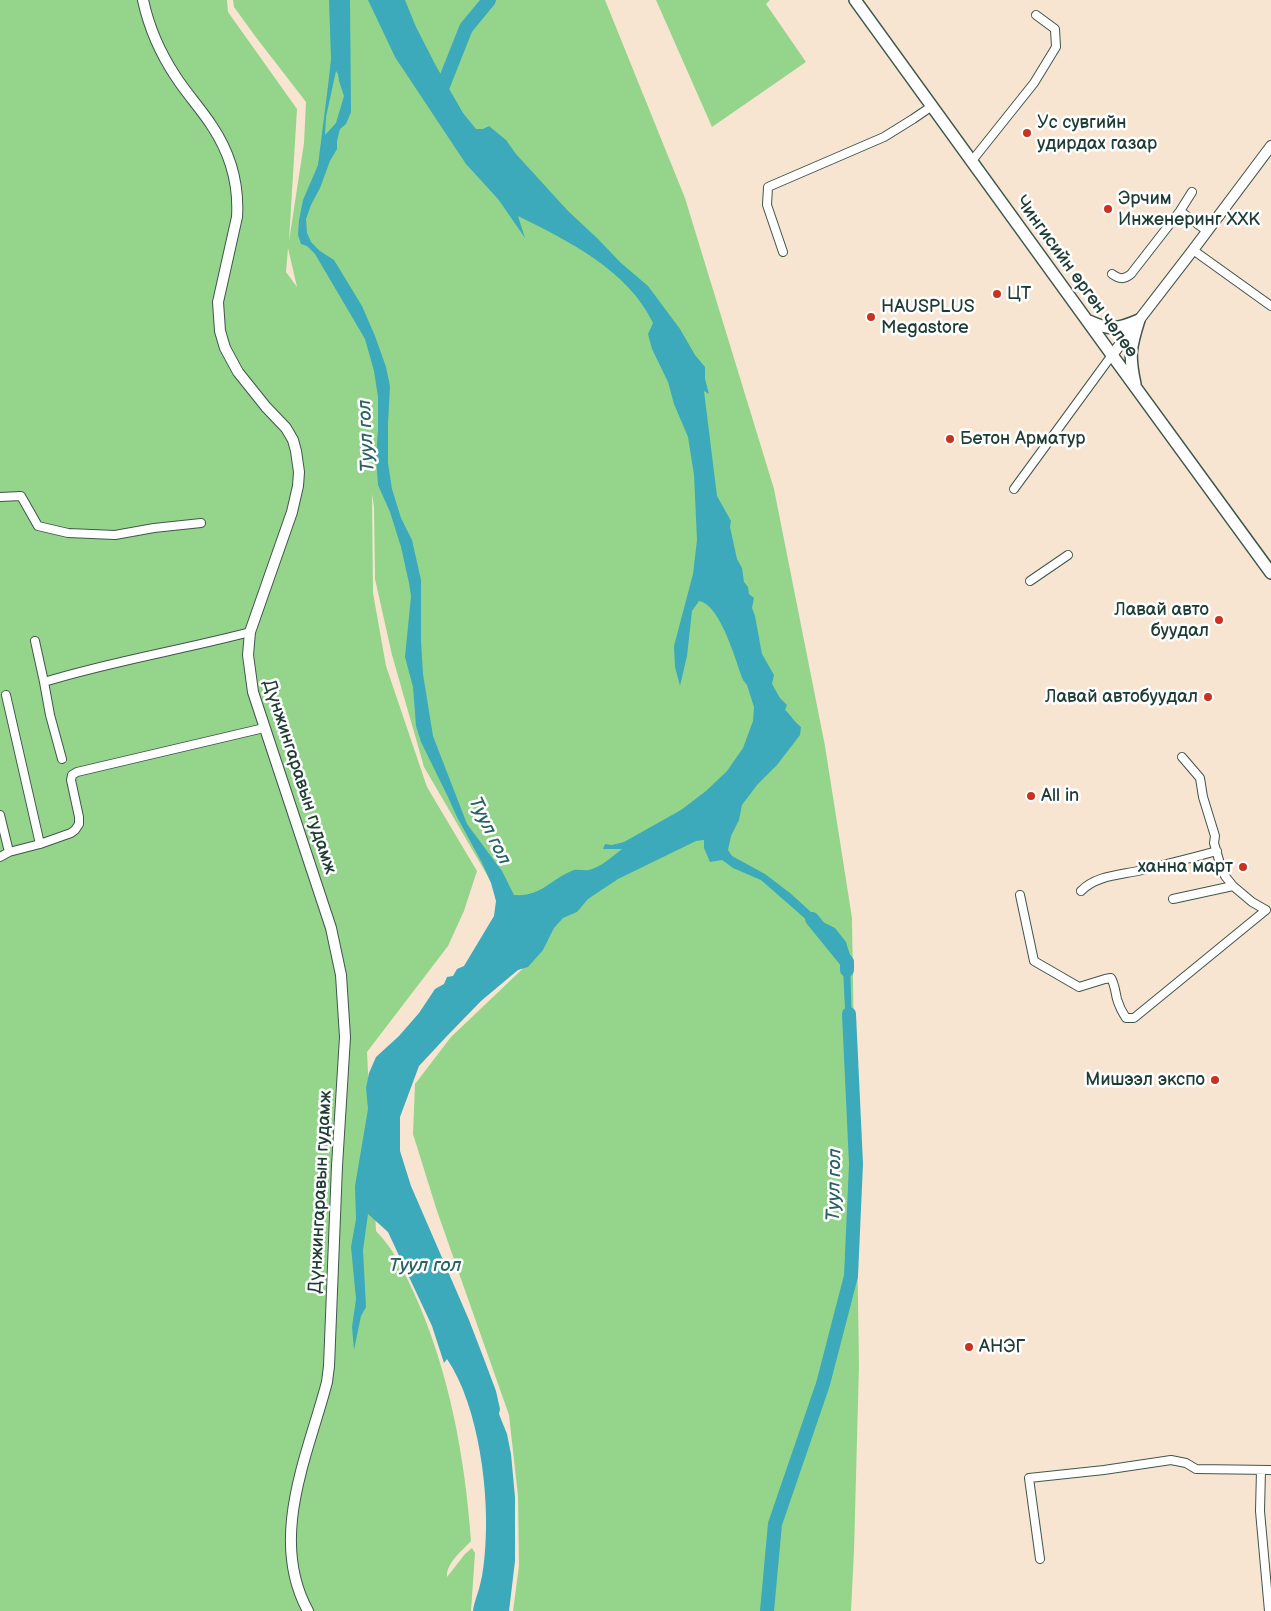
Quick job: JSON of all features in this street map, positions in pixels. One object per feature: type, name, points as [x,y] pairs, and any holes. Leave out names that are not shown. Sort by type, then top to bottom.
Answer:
[{"type":"highway","name":"Чингисийн өргөн чөлөө","points":[[855,0],[1271,573]]},
{"type":"highway","points":[[1086,320],[1101,327],[1117,328],[1139,320]]},
{"type":"highway","points":[[1137,389],[1130,354],[1132,340],[1139,320]]},
{"type":"main road","name":"Дүнжингаравын гудамж","points":[[143,0],[149,26],[157,44],[175,76],[213,127],[232,168],[238,202],[237,217],[218,302],[220,332],[225,348],[238,372],[286,428],[293,440],[298,461],[298,486],[292,512],[250,632],[248,655],[253,692],[331,928],[342,975],[345,1014],[346,1037],[333,1236],[330,1366],[294,1502],[291,1534],[292,1560],[296,1579],[303,1602],[308,1611]]},
{"type":"main road","points":[[1112,355],[1271,146]]},
{"type":"street","points":[[971,162],[1034,83],[1056,47],[1055,29],[1036,15]]},
{"type":"street","points":[[783,252],[767,205],[768,187],[884,136],[932,106]]},
{"type":"street","points":[[1112,274],[1118,278],[1123,278],[1131,274],[1180,211],[1192,192]]},
{"type":"street","points":[[1180,211],[1207,232]]},
{"type":"street","points":[[1193,250],[1271,306]]},
{"type":"street","points":[[1014,489],[1112,355]]},
{"type":"street","points":[[0,497],[21,496],[38,526],[68,532],[115,535],[154,528],[201,523]]},
{"type":"street","points":[[1030,581],[1068,556]]},
{"type":"street","points":[[44,682],[82,671],[250,632]]},
{"type":"street","points":[[35,641],[50,715],[62,759]]},
{"type":"street","points":[[6,695],[40,844]]},
{"type":"street","points":[[0,857],[9,852],[71,833],[79,824],[72,780],[72,775],[78,772],[264,728]]},
{"type":"street","points":[[1020,896],[1034,961],[1079,987],[1111,978],[1115,985],[1120,1008],[1126,1018],[1134,1018],[1266,910],[1252,902],[1233,886],[1225,876],[1214,843],[1215,836],[1202,797],[1200,778],[1182,757]]},
{"type":"street","points":[[0,815],[9,852]]},
{"type":"street","points":[[1081,891],[1086,885],[1110,876],[1139,871],[1217,851]]},
{"type":"street","points":[[1172,899],[1233,886]]},
{"type":"street","points":[[1040,1559],[1029,1478],[1171,1460],[1186,1463],[1196,1469],[1271,1470]]},
{"type":"street","points":[[1261,1470],[1260,1511],[1269,1611]]},
{"type":"green space","points":[[0,0],[227,0],[228,12],[297,109],[289,241],[304,143],[306,102],[234,7],[233,0],[605,0],[685,198],[774,489],[825,746],[852,918],[859,1365],[851,1611],[513,1611],[519,1566],[518,1496],[509,1415],[437,1211],[413,1134],[415,1084],[451,1037],[535,957],[424,767],[392,655],[375,579],[374,507],[372,494],[373,593],[386,666],[427,787],[477,871],[464,911],[448,946],[367,1052],[376,1231],[393,1252],[414,1293],[437,1352],[446,1383],[460,1446],[471,1541],[452,1562],[447,1572],[447,1577],[472,1548],[475,1553],[471,1611],[0,1611]],"holes":[[[288,248],[297,287],[286,272]]]},
{"type":"green space","points":[[656,0],[770,0],[766,4],[806,62],[712,127]]},
{"type":"water","points":[[329,0],[350,0],[351,112],[346,124],[340,129],[337,149],[311,205],[306,219],[307,233],[311,242],[320,251],[334,260],[362,306],[386,367],[390,386],[388,463],[392,489],[401,518],[412,540],[421,580],[423,674],[433,736],[467,824],[502,871],[514,895],[532,893],[574,870],[593,869],[622,849],[603,849],[605,844],[612,845],[624,842],[681,810],[706,791],[727,771],[743,748],[753,721],[754,707],[732,647],[720,622],[707,604],[699,601],[692,611],[687,656],[680,686],[675,667],[674,646],[693,574],[697,540],[694,475],[688,437],[674,404],[668,382],[652,349],[648,334],[653,323],[642,304],[612,272],[576,247],[518,216],[525,238],[498,199],[466,164],[395,57],[368,0],[405,0],[416,27],[436,66],[463,113],[476,129],[483,129],[489,126],[506,140],[516,154],[568,211],[621,263],[648,286],[705,367],[705,379],[709,394],[704,391],[717,496],[731,521],[730,527],[737,559],[742,568],[744,582],[748,587],[749,594],[754,598],[752,608],[762,654],[774,675],[772,684],[780,698],[787,705],[785,710],[801,727],[800,735],[742,805],[739,820],[731,836],[728,850],[732,856],[765,874],[790,893],[821,921],[835,928],[846,942],[850,955],[852,1032],[846,1031],[843,968],[839,945],[809,922],[761,880],[733,868],[722,860],[710,862],[704,848],[704,840],[696,841],[618,879],[588,899],[577,912],[563,918],[554,928],[543,950],[528,967],[518,970],[481,1001],[419,1066],[400,1117],[400,1151],[411,1186],[484,1359],[496,1391],[500,1409],[499,1414],[507,1434],[515,1497],[515,1561],[509,1611],[473,1611],[483,1572],[486,1529],[484,1478],[474,1426],[458,1378],[447,1359],[444,1363],[432,1326],[388,1232],[368,1214],[363,1250],[366,1307],[361,1316],[354,1350],[352,1327],[356,1299],[351,1247],[356,1219],[355,1186],[368,1109],[366,1088],[369,1073],[376,1057],[399,1036],[419,1013],[435,989],[444,984],[447,977],[453,976],[457,969],[464,966],[494,916],[496,901],[491,883],[482,863],[456,815],[421,742],[416,726],[413,687],[405,657],[411,596],[401,547],[390,512],[378,485],[376,457],[378,397],[374,371],[365,339],[315,254],[307,246],[301,244],[298,235],[303,200],[318,165],[331,59]],"holes":[[[336,71],[344,96],[336,123],[325,135],[326,117]]]},
{"type":"waterway","name":"Туул гол","points":[[439,96],[466,28],[489,0]]},
{"type":"waterway","name":"Туул гол","points":[[812,919],[847,962],[847,970]]},
{"type":"waterway","name":"Туул гол","points":[[767,1611],[775,1524],[823,1384],[851,1276],[856,1164],[849,1014]]},
{"type":"place","name":"Ус сувгийн удирдах газар","points":[[1027,133]]},
{"type":"place","name":"Эрчим Инженеринг ХХК","points":[[1108,209]]},
{"type":"place","name":"ЦТ","points":[[997,294]]},
{"type":"place","name":"HAUSPLUS Megastore","points":[[871,317]]},
{"type":"place","name":"Бетон Арматур","points":[[950,439]]},
{"type":"place","name":"Лавай авто буудал","points":[[1219,620]]},
{"type":"place","name":"Лавай автобуудал","points":[[1208,697]]},
{"type":"place","name":"All in","points":[[1031,796]]},
{"type":"place","name":"ханна март","points":[[1243,867]]},
{"type":"place","name":"Мишээл экспо","points":[[1215,1080]]},
{"type":"place","name":"АНЭГ","points":[[969,1347]]}]
